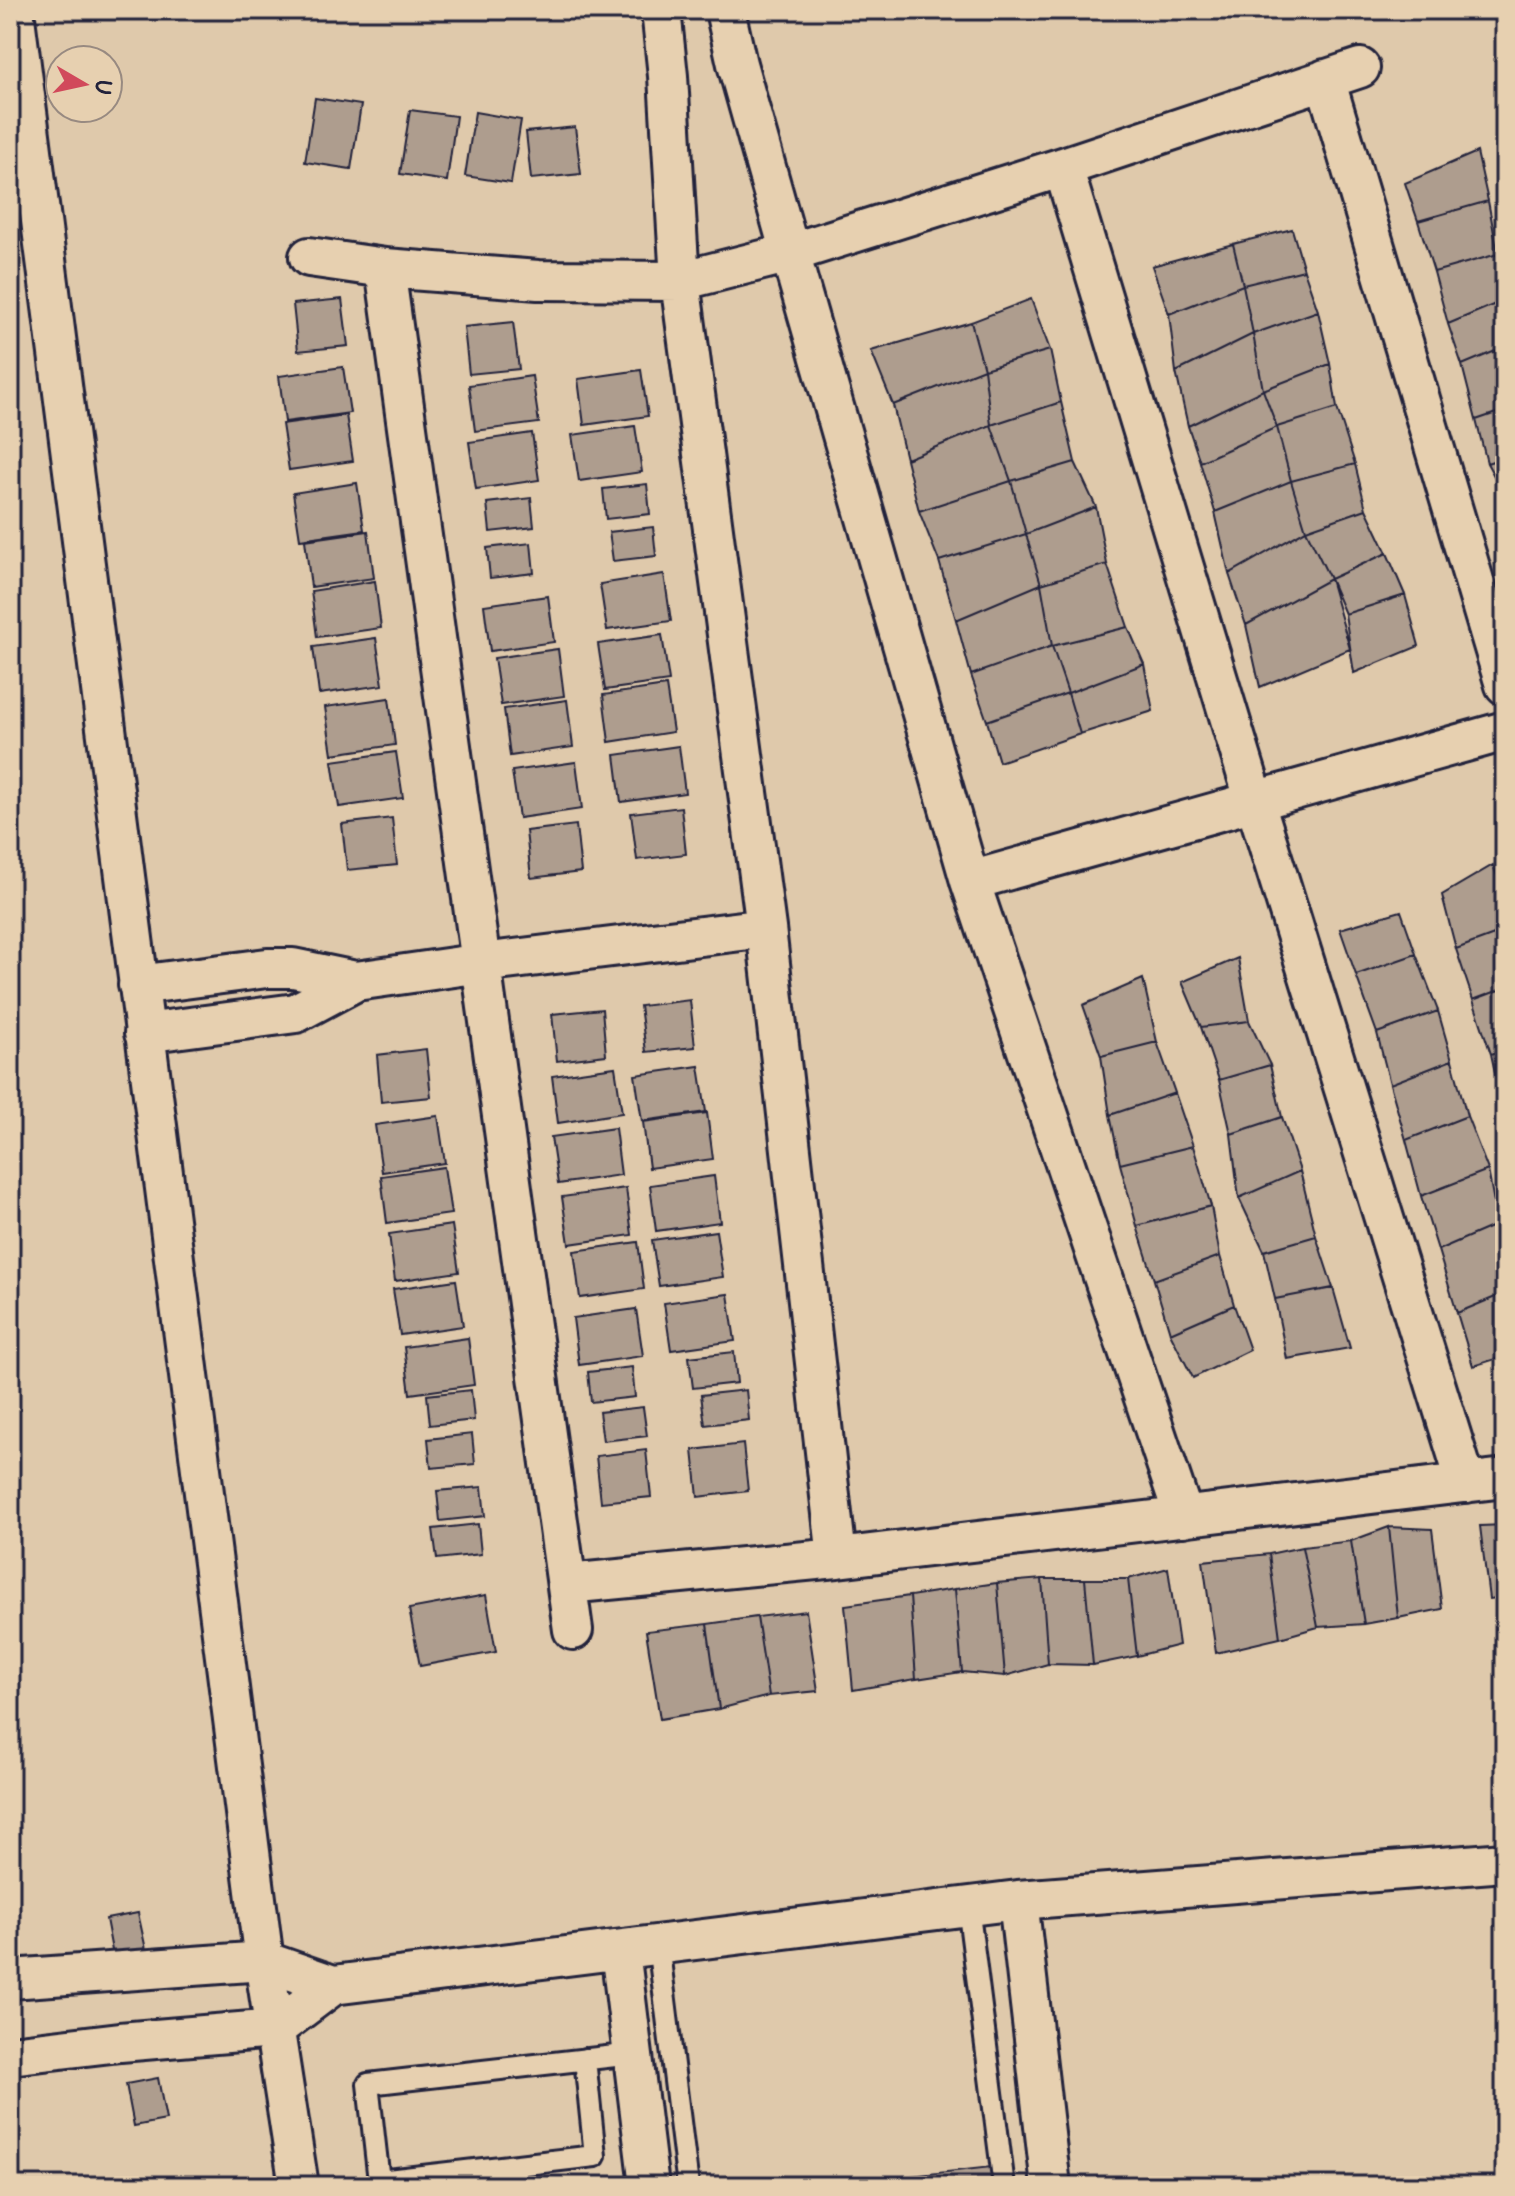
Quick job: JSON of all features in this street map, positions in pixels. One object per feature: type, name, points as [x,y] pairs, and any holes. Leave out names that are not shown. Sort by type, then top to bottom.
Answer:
[{"type":"street","points":[[14,10],[264,1961],[299,2186]]},
{"type":"street","points":[[661,10],[680,281],[766,928],[837,1558]]},
{"type":"street","points":[[725,10],[790,253],[970,881],[1184,1517]]},
{"type":"street","points":[[309,257],[385,268],[538,280],[680,281],[790,253],[1343,74],[1505,685]]},
{"type":"street","points":[[1063,167],[1466,1483]]},
{"type":"street","points":[[385,268],[573,1630]]},
{"type":"street","points":[[970,881],[1505,731]]},
{"type":"street","points":[[138,985],[267,968],[293,968],[356,981],[766,928]]},
{"type":"street","points":[[144,1033],[296,1013],[356,981]]},
{"type":"street","points":[[567,1584],[837,1558],[1505,1478]]},
{"type":"street","points":[[10,1979],[264,1961],[333,1985],[1018,1900],[1505,1862]]},
{"type":"street","points":[[1018,1900],[1051,2186]]},
{"type":"street","points":[[620,1950],[649,2186]]},
{"type":"street","points":[[10,2055],[275,2029],[333,1985]]},
{"type":"lane","points":[[968,1906],[1004,2186]]},
{"type":"lane","points":[[658,1944],[688,2186]]},
{"type":"lane","points":[[585,2059],[595,2156],[379,2181],[368,2084],[585,2059],[633,2054]]},
{"type":"building","points":[[315,98],[361,105],[351,169],[305,162]]},
{"type":"building","points":[[410,110],[456,116],[447,181],[400,174]]},
{"type":"building","points":[[475,112],[521,120],[511,183],[465,176]]},
{"type":"building","points":[[575,127],[581,174],[531,179],[526,132]]},
{"type":"building","points":[[1477,152],[1488,201],[1418,221],[1405,183]]},
{"type":"building","points":[[1488,201],[1498,254],[1434,272],[1418,221]]},
{"type":"building","points":[[1292,229],[1304,270],[1243,285],[1233,244]]},
{"type":"building","points":[[1233,244],[1243,285],[1169,314],[1152,266]]},
{"type":"building","points":[[1498,254],[1505,271],[1505,300],[1448,324],[1434,272]]},
{"type":"building","points":[[1304,270],[1318,311],[1253,334],[1243,285]]},
{"type":"building","points":[[1243,285],[1253,334],[1176,372],[1169,314]]},
{"type":"building","points":[[342,299],[348,346],[298,351],[293,304]]},
{"type":"building","points":[[1031,299],[1050,350],[984,369],[971,322]]},
{"type":"building","points":[[1505,300],[1505,347],[1462,365],[1448,324]]},
{"type":"building","points":[[1318,311],[1330,364],[1263,390],[1253,334]]},
{"type":"building","points":[[513,322],[519,369],[469,374],[464,327]]},
{"type":"building","points":[[971,322],[984,369],[893,405],[871,351]]},
{"type":"building","points":[[1253,334],[1263,390],[1188,426],[1176,372]]},
{"type":"building","points":[[1505,347],[1505,410],[1476,420],[1462,365]]},
{"type":"building","points":[[1050,350],[1061,402],[991,425],[984,369]]},
{"type":"building","points":[[1330,364],[1337,408],[1277,427],[1263,390]]},
{"type":"building","points":[[343,367],[350,413],[285,422],[279,376]]},
{"type":"building","points":[[984,369],[991,425],[906,459],[893,405]]},
{"type":"building","points":[[641,370],[648,416],[584,425],[578,379]]},
{"type":"building","points":[[532,376],[539,423],[475,431],[469,385]]},
{"type":"building","points":[[1263,390],[1277,427],[1200,462],[1188,426]]},
{"type":"building","points":[[1061,402],[1075,462],[1011,481],[991,425]]},
{"type":"building","points":[[1337,408],[1355,464],[1291,481],[1277,427]]},
{"type":"building","points":[[1505,410],[1505,457],[1487,463],[1476,420]]},
{"type":"building","points":[[346,415],[353,461],[289,470],[282,424]]},
{"type":"building","points":[[991,425],[1011,481],[919,511],[906,459]]},
{"type":"building","points":[[635,426],[642,472],[579,481],[572,435]]},
{"type":"building","points":[[1277,427],[1291,481],[1215,512],[1200,462]]},
{"type":"building","points":[[532,433],[539,480],[476,489],[469,442]]},
{"type":"building","points":[[1505,457],[1505,496],[1487,463]]},
{"type":"building","points":[[1075,462],[1096,507],[1026,534],[1011,481]]},
{"type":"building","points":[[1355,464],[1366,509],[1306,530],[1291,481]]},
{"type":"building","points":[[1011,481],[1026,534],[939,561],[919,511]]},
{"type":"building","points":[[1291,481],[1306,530],[1229,574],[1215,512]]},
{"type":"building","points":[[357,483],[364,530],[300,539],[293,493]]},
{"type":"building","points":[[647,484],[650,514],[606,519],[603,489]]},
{"type":"building","points":[[531,498],[534,527],[490,532],[487,503]]},
{"type":"building","points":[[1096,507],[1107,564],[1041,584],[1026,534]]},
{"type":"building","points":[[1366,509],[1387,553],[1330,579],[1306,530]]},
{"type":"building","points":[[653,527],[656,556],[613,561],[609,532]]},
{"type":"building","points":[[1306,530],[1330,579],[1246,625],[1229,574]]},
{"type":"building","points":[[368,531],[374,578],[311,587],[305,540]]},
{"type":"building","points":[[1026,534],[1041,584],[956,620],[939,561]]},
{"type":"building","points":[[531,543],[534,573],[490,578],[487,548]]},
{"type":"building","points":[[1387,553],[1405,595],[1345,614],[1330,579]]},
{"type":"building","points":[[1107,564],[1128,627],[1052,646],[1041,584]]},
{"type":"building","points":[[664,574],[671,621],[607,630],[600,584]]},
{"type":"building","points":[[1330,579],[1350,649],[1260,687],[1246,625]]},
{"type":"building","points":[[375,581],[381,628],[317,637],[311,591]]},
{"type":"building","points":[[1041,584],[1052,646],[971,675],[956,620]]},
{"type":"building","points":[[1405,595],[1419,646],[1354,673],[1345,614]]},
{"type":"building","points":[[548,596],[554,642],[490,651],[484,605]]},
{"type":"building","points":[[1128,627],[1144,664],[1068,693],[1052,646]]},
{"type":"building","points":[[662,635],[669,681],[605,690],[598,644]]},
{"type":"building","points":[[376,638],[383,685],[319,694],[313,647]]},
{"type":"building","points":[[1052,646],[1068,693],[987,721],[971,675]]},
{"type":"building","points":[[558,649],[564,696],[501,705],[494,658]]},
{"type":"building","points":[[1144,664],[1153,711],[1080,734],[1068,693]]},
{"type":"building","points":[[666,686],[673,732],[609,742],[603,695]]},
{"type":"building","points":[[1068,693],[1080,734],[999,762],[987,721]]},
{"type":"building","points":[[389,698],[395,745],[332,754],[325,707]]},
{"type":"building","points":[[567,700],[573,747],[510,756],[504,709]]},
{"type":"building","points":[[679,746],[685,793],[621,802],[615,755]]},
{"type":"building","points":[[396,752],[403,798],[339,807],[332,761]]},
{"type":"building","points":[[576,762],[582,809],[519,818],[512,771]]},
{"type":"building","points":[[681,807],[686,854],[637,860],[631,813]]},
{"type":"building","points":[[392,818],[397,865],[347,870],[342,824]]},
{"type":"building","points":[[576,825],[581,872],[531,878],[526,831]]},
{"type":"building","points":[[1493,865],[1505,897],[1505,931],[1456,949],[1442,895]]},
{"type":"building","points":[[1401,911],[1416,954],[1356,975],[1340,929]]},
{"type":"building","points":[[1505,931],[1505,988],[1473,1000],[1456,949]]},
{"type":"building","points":[[1416,954],[1438,1011],[1377,1033],[1356,975]]},
{"type":"building","points":[[1238,958],[1249,1021],[1201,1027],[1182,982]]},
{"type":"building","points":[[1143,979],[1157,1042],[1101,1056],[1083,1005]]},
{"type":"building","points":[[1505,988],[1505,1050],[1491,1054],[1473,1000]]},
{"type":"building","points":[[690,1000],[695,1047],[646,1052],[640,1006]]},
{"type":"building","points":[[602,1009],[606,1055],[557,1061],[552,1014]]},
{"type":"building","points":[[1438,1011],[1452,1060],[1390,1084],[1377,1033]]},
{"type":"building","points":[[1249,1021],[1270,1065],[1219,1080],[1201,1027]]},
{"type":"building","points":[[1157,1042],[1175,1093],[1110,1115],[1101,1056]]},
{"type":"building","points":[[426,1049],[431,1097],[381,1102],[377,1055]]},
{"type":"building","points":[[1505,1050],[1505,1104],[1502,1105],[1491,1054]]},
{"type":"building","points":[[1452,1060],[1467,1116],[1406,1140],[1390,1084]]},
{"type":"building","points":[[1270,1065],[1282,1117],[1231,1134],[1219,1080]]},
{"type":"building","points":[[699,1066],[706,1112],[642,1121],[635,1075]]},
{"type":"building","points":[[615,1067],[622,1113],[558,1123],[552,1076]]},
{"type":"building","points":[[1175,1093],[1193,1146],[1120,1164],[1110,1115]]},
{"type":"building","points":[[707,1113],[713,1159],[649,1168],[643,1122]]},
{"type":"building","points":[[438,1116],[445,1163],[382,1172],[375,1125]]},
{"type":"building","points":[[1467,1116],[1488,1170],[1421,1196],[1406,1140]]},
{"type":"building","points":[[1282,1117],[1300,1171],[1239,1198],[1231,1134]]},
{"type":"building","points":[[615,1128],[621,1175],[558,1184],[551,1137]]},
{"type":"building","points":[[1193,1146],[1211,1206],[1137,1226],[1120,1164]]},
{"type":"building","points":[[444,1167],[451,1214],[387,1223],[381,1176]]},
{"type":"building","points":[[1488,1170],[1498,1224],[1438,1250],[1421,1196]]},
{"type":"building","points":[[1300,1171],[1316,1236],[1264,1251],[1239,1198]]},
{"type":"building","points":[[714,1176],[720,1222],[656,1231],[650,1185]]},
{"type":"building","points":[[626,1188],[632,1235],[569,1244],[562,1197]]},
{"type":"building","points":[[1211,1206],[1220,1256],[1154,1280],[1137,1226]]},
{"type":"building","points":[[1498,1224],[1505,1244],[1505,1293],[1457,1313],[1438,1250]]},
{"type":"building","points":[[452,1225],[459,1272],[395,1281],[389,1234]]},
{"type":"building","points":[[716,1231],[723,1277],[659,1286],[652,1240]]},
{"type":"building","points":[[1316,1236],[1333,1288],[1275,1299],[1264,1251]]},
{"type":"building","points":[[638,1242],[644,1289],[580,1298],[574,1251]]},
{"type":"building","points":[[1220,1256],[1234,1305],[1170,1333],[1154,1280]]},
{"type":"building","points":[[456,1280],[463,1326],[400,1335],[393,1289]]},
{"type":"building","points":[[1333,1288],[1350,1348],[1287,1359],[1275,1299]]},
{"type":"building","points":[[1505,1293],[1505,1356],[1473,1366],[1457,1313]]},
{"type":"building","points":[[728,1294],[735,1341],[671,1350],[664,1303]]},
{"type":"building","points":[[1234,1305],[1250,1350],[1193,1378],[1170,1333]]},
{"type":"building","points":[[636,1309],[643,1356],[579,1365],[573,1318]]},
{"type":"building","points":[[468,1338],[474,1385],[410,1394],[404,1347]]},
{"type":"building","points":[[734,1352],[737,1383],[693,1388],[689,1357]]},
{"type":"building","points":[[632,1367],[635,1397],[591,1402],[588,1372]]},
{"type":"building","points":[[471,1390],[474,1420],[430,1425],[427,1395]]},
{"type":"building","points":[[746,1390],[749,1420],[705,1425],[701,1395]]},
{"type":"building","points":[[643,1407],[647,1436],[603,1441],[599,1412]]},
{"type":"building","points":[[472,1434],[475,1464],[431,1468],[428,1439]]},
{"type":"building","points":[[743,1444],[748,1491],[698,1497],[693,1450]]},
{"type":"building","points":[[646,1450],[651,1497],[601,1502],[596,1456]]},
{"type":"building","points":[[482,1487],[485,1516],[440,1521],[437,1491]]},
{"type":"building","points":[[478,1524],[481,1554],[437,1559],[433,1529]]},
{"type":"building","points":[[1505,1525],[1505,1597],[1489,1599],[1480,1526]]},
{"type":"building","points":[[1389,1527],[1398,1618],[1364,1624],[1351,1541]]},
{"type":"building","points":[[1389,1527],[1432,1529],[1442,1609],[1398,1618]]},
{"type":"building","points":[[1351,1541],[1364,1624],[1318,1627],[1302,1547]]},
{"type":"building","points":[[1302,1547],[1318,1627],[1280,1638],[1269,1554]]},
{"type":"building","points":[[1269,1554],[1280,1638],[1216,1653],[1203,1561]]},
{"type":"building","points":[[1168,1568],[1179,1645],[1137,1656],[1128,1579]]},
{"type":"building","points":[[1042,1579],[1048,1664],[1005,1676],[997,1583]]},
{"type":"building","points":[[1042,1579],[1085,1579],[1093,1665],[1048,1664]]},
{"type":"building","points":[[1085,1579],[1128,1579],[1137,1656],[1093,1665]]},
{"type":"building","points":[[997,1583],[1005,1676],[962,1672],[955,1589]]},
{"type":"building","points":[[955,1589],[962,1672],[916,1679],[910,1596]]},
{"type":"building","points":[[486,1595],[496,1652],[420,1666],[409,1609]]},
{"type":"building","points":[[910,1596],[916,1679],[853,1690],[845,1605]]},
{"type":"building","points":[[806,1611],[818,1691],[769,1696],[757,1617]]},
{"type":"building","points":[[757,1617],[769,1696],[719,1709],[707,1624]]},
{"type":"building","points":[[707,1624],[719,1709],[660,1719],[646,1631]]},
{"type":"building","points":[[138,1913],[147,1954],[114,1961],[106,1919]]},
{"type":"building","points":[[158,2078],[166,2120],[134,2126],[126,2084]]},
{"type":"building","points":[[991,2167],[993,2186],[821,2186]]}]
